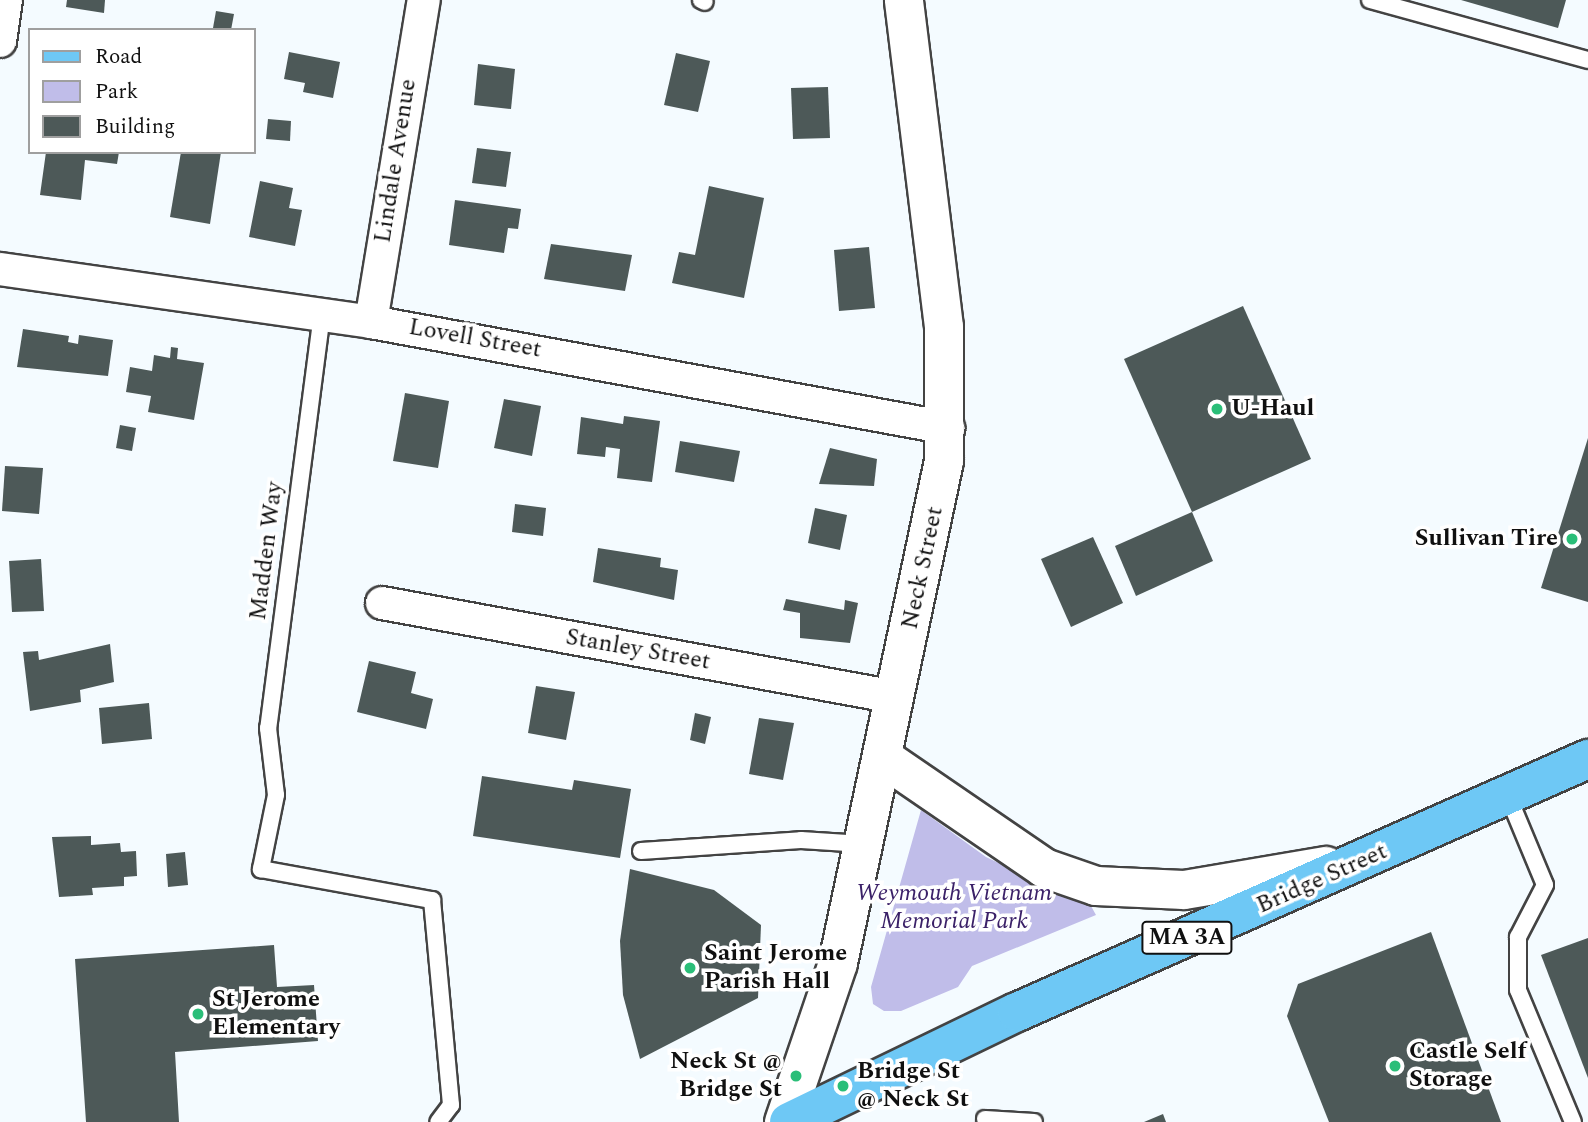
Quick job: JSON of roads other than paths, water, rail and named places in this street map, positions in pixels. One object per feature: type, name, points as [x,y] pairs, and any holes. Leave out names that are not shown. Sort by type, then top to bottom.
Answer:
[{"type":"main road","name":"Bridge Street","points":[[789,1122],[1017,1012],[1588,759]]},
{"type":"street","points":[[0,41],[5,0]]},
{"type":"street","name":"Lindale Avenue","points":[[371,321],[424,0]]},
{"type":"street","name":"Neck Street","points":[[784,1122],[820,1027],[865,844],[885,759],[948,428],[944,327],[904,0]]},
{"type":"street","name":"Lovell Street","points":[[0,269],[371,321],[948,428]]},
{"type":"street","name":"Stanley Street","points":[[382,603],[895,697]]},
{"type":"street","points":[[885,759],[1024,856],[1096,886],[1184,890],[1376,855]]},
{"type":"lane","points":[[1370,0],[1588,60]]},
{"type":"lane","name":"Madden Way","points":[[322,314],[268,728],[276,795],[261,869],[432,900],[451,1105],[438,1122]]},
{"type":"lane","points":[[1508,796],[1545,885],[1518,937],[1518,990],[1573,1122]]},
{"type":"lane","points":[[641,850],[801,840],[865,844]]},
{"type":"lane","points":[[985,1119],[1034,1122]]},
{"type":"place","name":"U-Haul","points":[[1217,409]]},
{"type":"place","name":"Sullivan Tire","points":[[1572,539]]},
{"type":"place","name":"Saint Jerome Parish Hall","points":[[690,968]]},
{"type":"place","name":"St Jerome Elementary","points":[[198,1014]]},
{"type":"place","name":"Castle Self Storage","points":[[1395,1066]]},
{"type":"place","name":"Neck St @ Bridge St","points":[[796,1076]]},
{"type":"place","name":"Bridge St @ Neck St","points":[[843,1086]]},
{"type":"park label","name":"Weymouth Vietnam Memorial Park","points":[[954,908]]}]
